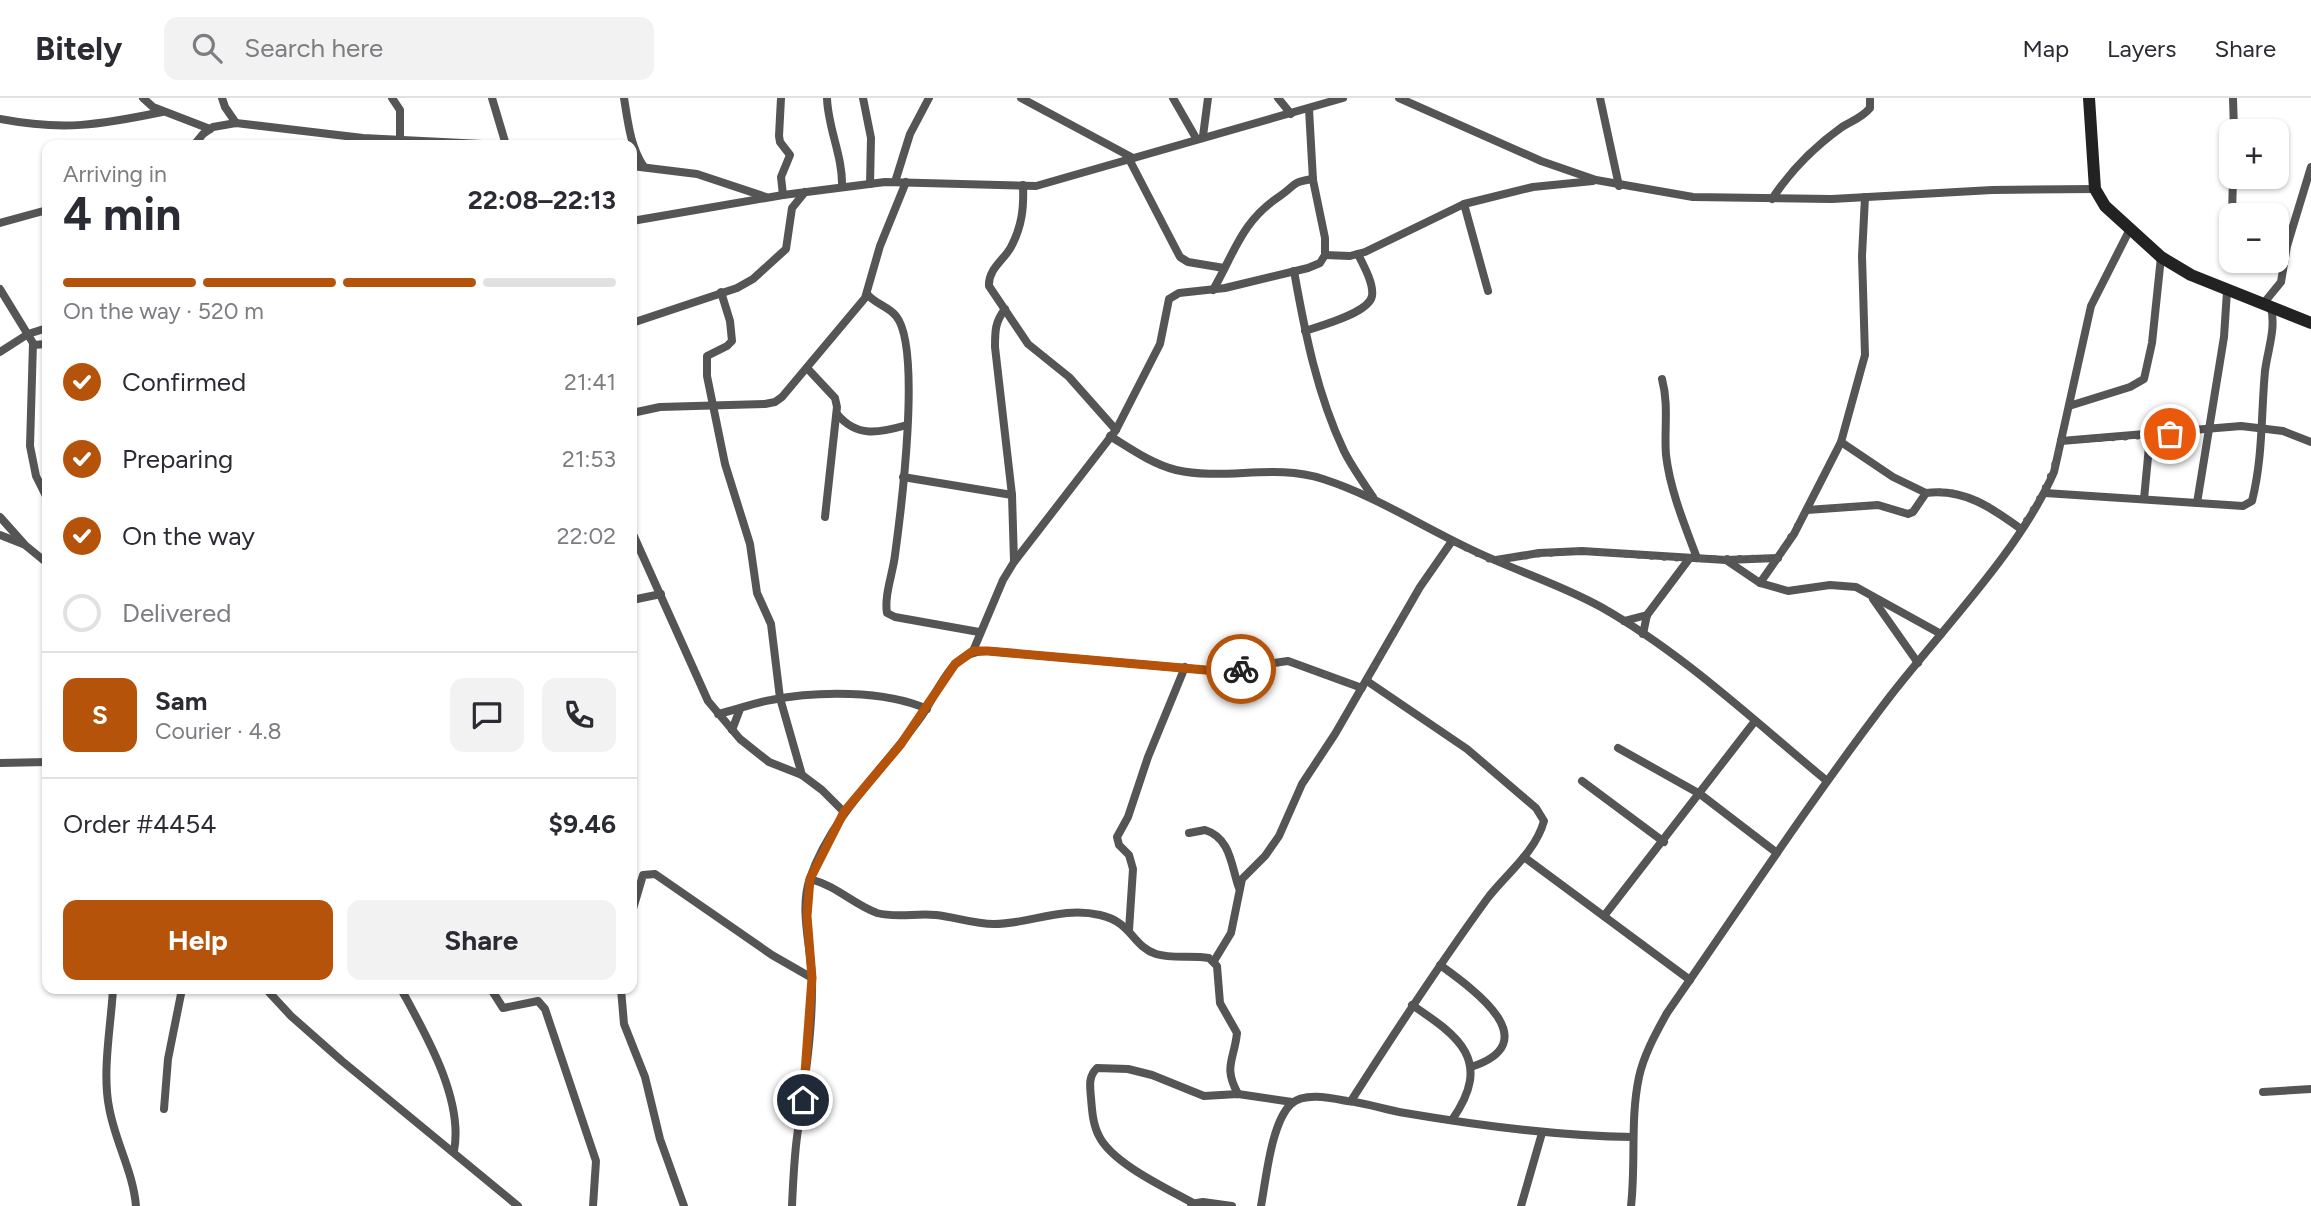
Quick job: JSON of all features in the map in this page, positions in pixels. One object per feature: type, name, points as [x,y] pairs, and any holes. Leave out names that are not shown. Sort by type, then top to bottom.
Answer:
[{"type":"street","points":[[143,98],[162,112],[210,129]]},
{"type":"street","points":[[222,98],[236,122]]},
{"type":"street","points":[[393,98],[400,110],[400,140]]},
{"type":"street","points":[[492,98],[503,140]]},
{"type":"street","points":[[624,98],[632,140]]},
{"type":"street","points":[[781,98],[779,136],[780,142],[790,155],[781,177],[783,195]]},
{"type":"street","points":[[827,98],[829,127],[840,162],[842,187]]},
{"type":"street","points":[[863,98],[871,138],[870,184]]},
{"type":"street","points":[[895,182],[910,134],[929,98]]},
{"type":"street","points":[[1021,98],[1131,158],[1180,257],[1188,262],[1224,268]]},
{"type":"street","points":[[1043,110],[1047,98]]},
{"type":"street","points":[[1172,98],[1200,137]]},
{"type":"street","points":[[1200,137],[1208,98]]},
{"type":"street","points":[[1278,98],[1291,114]]},
{"type":"street","points":[[637,220],[783,195],[870,184],[906,182],[1036,186],[1068,179],[1200,137],[1309,109],[1326,100],[1343,98]]},
{"type":"street","points":[[1399,98],[1541,161],[1596,180],[1693,197],[1772,199],[1992,190],[2095,189]]},
{"type":"street","points":[[1600,98],[1619,186]]},
{"type":"street","points":[[1772,199],[1800,162],[1843,127],[1866,113],[1870,108],[1870,98]]},
{"type":"street","points":[[2089,98],[2095,189],[2105,206],[2161,257],[2227,291],[2311,323]]},
{"type":"street","points":[[2233,98],[2234,119]]},
{"type":"street","points":[[792,1206],[796,1138],[807,1081],[812,978],[807,916],[810,879],[844,812],[901,744],[955,664],[973,651],[979,632],[1014,562],[1113,433],[1160,344],[1169,299],[1179,293],[1213,290],[1320,263],[1325,255],[1325,238],[1313,179],[1309,109]]},
{"type":"street","points":[[0,119],[56,127],[106,123],[162,112]]},
{"type":"street","points":[[199,140],[210,129],[236,122],[265,124],[318,134],[388,140]]},
{"type":"street","points":[[637,157],[644,167]]},
{"type":"street","points":[[637,166],[696,174],[769,198]]},
{"type":"street","points":[[2289,232],[2311,167]]},
{"type":"street","points":[[1213,290],[1242,232],[1261,210],[1292,184],[1313,179]]},
{"type":"street","points":[[1325,255],[1358,254],[1386,244],[1464,204],[1540,185],[1596,180]]},
{"type":"street","points":[[637,412],[660,407],[775,402],[782,397],[838,333],[867,294],[880,246],[906,182]]},
{"type":"street","points":[[1023,185],[1022,221],[1012,246],[993,271],[989,281],[1028,344],[1069,377],[1113,433],[1154,462],[1176,470],[1224,474],[1304,473],[1374,498],[1493,561],[1567,590],[1623,621],[1707,679],[1828,781]]},
{"type":"street","points":[[637,321],[747,283],[786,249],[792,208],[805,192]]},
{"type":"street","points":[[1760,583],[1807,510],[1842,442],[1865,355],[1862,256],[1864,197]]},
{"type":"street","points":[[1464,204],[1488,291]]},
{"type":"street","points":[[0,223],[42,211]]},
{"type":"street","points":[[1630,1206],[1635,1098],[1646,1054],[1667,1013],[1828,781],[2021,529],[2045,493],[2054,472],[2091,306],[2130,229]]},
{"type":"street","points":[[1305,331],[1355,313],[1369,303],[1371,287],[1358,254]]},
{"type":"street","points":[[2069,406],[2130,387],[2144,379],[2152,343],[2161,257]]},
{"type":"street","points":[[1294,271],[1305,331],[1326,409],[1346,453],[1374,498]]},
{"type":"street","points":[[2045,493],[2243,506],[2252,501],[2262,427],[2265,371],[2274,327],[2267,305],[2281,282],[2281,273]]},
{"type":"street","points":[[0,289],[33,345],[30,446],[36,476],[42,488]]},
{"type":"street","points":[[2197,503],[2224,337],[2227,291]]},
{"type":"street","points":[[721,292],[730,321],[732,341],[708,356],[707,376],[732,489],[750,544],[757,593],[771,624],[780,698],[802,775]]},
{"type":"street","points":[[867,294],[896,316],[902,329],[908,369],[903,477],[887,613],[895,617],[979,632]]},
{"type":"street","points":[[1005,309],[995,329],[995,347],[1012,495],[1014,562]]},
{"type":"street","points":[[0,352],[28,334],[42,330]]},
{"type":"street","points":[[33,345],[42,344]]},
{"type":"street","points":[[807,368],[835,398],[837,414],[825,517]]},
{"type":"street","points":[[1662,379],[1667,395],[1668,468],[1693,559]]},
{"type":"street","points":[[837,414],[845,424],[866,433],[907,425]]},
{"type":"street","points":[[2061,441],[2262,427],[2283,431],[2311,442]]},
{"type":"street","points":[[2144,499],[2150,436]]},
{"type":"street","points":[[1842,442],[1893,477],[1926,493],[1944,493],[1981,501],[2021,529]]},
{"type":"street","points":[[903,477],[1012,495]]},
{"type":"street","points":[[1807,510],[1878,505],[1908,514],[1913,512],[1926,493]]},
{"type":"street","points":[[0,517],[25,545],[42,559]]},
{"type":"street","points":[[0,535],[25,545]]},
{"type":"street","points":[[1238,888],[1242,879],[1265,856],[1279,836],[1302,784],[1364,685],[1420,587],[1452,541]]},
{"type":"street","points":[[637,542],[708,701],[732,730],[769,762],[802,775],[844,812]]},
{"type":"street","points":[[1493,561],[1582,551],[1693,559],[1778,558]]},
{"type":"street","points":[[1643,634],[1647,615],[1693,559]]},
{"type":"street","points":[[1726,560],[1760,583],[1798,592],[1844,584],[1856,587],[1941,634]]},
{"type":"street","points":[[637,599],[661,594]]},
{"type":"street","points":[[1871,597],[1918,663]]},
{"type":"street","points":[[1623,621],[1647,615]]},
{"type":"street","points":[[973,651],[1231,670],[1288,661],[1364,685],[1467,749],[1542,814],[1542,828],[1524,857],[1490,895],[1440,965],[1351,1101]]},
{"type":"street","points":[[1129,930],[1133,869],[1129,855],[1117,842],[1117,836],[1128,817],[1148,757],[1185,667]]},
{"type":"street","points":[[718,714],[780,698],[817,695],[889,697],[909,701],[927,709]]},
{"type":"street","points":[[732,730],[740,709]]},
{"type":"street","points":[[1604,916],[1664,842],[1755,721]]},
{"type":"street","points":[[1618,748],[1700,794],[1777,853]]},
{"type":"street","points":[[0,763],[42,762]]},
{"type":"street","points":[[1582,781],[1664,842]]},
{"type":"street","points":[[1189,833],[1205,830],[1222,840],[1228,849],[1238,888],[1238,904],[1231,933],[1214,961],[1220,1003],[1237,1033],[1228,1067],[1230,1079],[1238,1094]]},
{"type":"street","points":[[1524,857],[1690,980]]},
{"type":"street","points":[[637,895],[643,875],[655,874],[772,955],[812,978]]},
{"type":"street","points":[[810,879],[834,887],[869,909],[884,914],[938,915],[993,924],[1053,913],[1083,912],[1115,920],[1129,930],[1139,944],[1155,954],[1199,956],[1214,961]]},
{"type":"street","points":[[1440,965],[1478,993],[1502,1023],[1504,1034],[1499,1052],[1488,1062],[1471,1067]]},
{"type":"street","points":[[113,994],[107,1098],[113,1125],[131,1173],[136,1206]]},
{"type":"street","points":[[164,1109],[167,1059],[182,994]]},
{"type":"street","points":[[271,994],[342,1061],[518,1206]]},
{"type":"street","points":[[404,994],[432,1048],[443,1077],[457,1123],[454,1151]]},
{"type":"street","points":[[494,994],[503,1008],[538,1002],[545,1009],[596,1161],[593,1206]]},
{"type":"street","points":[[621,994],[624,1024],[645,1077],[660,1139],[684,1206]]},
{"type":"street","points":[[1412,1005],[1453,1034],[1465,1050],[1471,1067],[1466,1096],[1452,1120]]},
{"type":"street","points":[[1233,1206],[1214,1202],[1191,1204],[1146,1176],[1103,1144],[1097,1133],[1093,1114],[1090,1083],[1092,1073],[1097,1068],[1128,1069],[1168,1080],[1197,1094],[1238,1094],[1292,1102],[1321,1097],[1542,1133],[1633,1137]]},
{"type":"street","points":[[2263,1092],[2311,1089]]},
{"type":"street","points":[[1261,1206],[1278,1129],[1292,1102]]},
{"type":"street","points":[[1521,1206],[1542,1133]]},
{"type":"way so far","points":[[1241,669],[1288,661],[1362,688],[1420,587],[1452,541],[1493,561],[1582,551],[1689,559],[1778,558],[1807,510],[1878,505],[1911,514],[1926,493],[1934,492],[1981,501],[2021,529],[2045,493],[2054,472],[2061,441],[2170,434]]},
{"type":"route","points":[[803,1100],[807,1081],[812,978],[806,898],[810,879],[844,812],[901,744],[955,664],[973,651],[988,651],[1217,671],[1241,669]]}]
